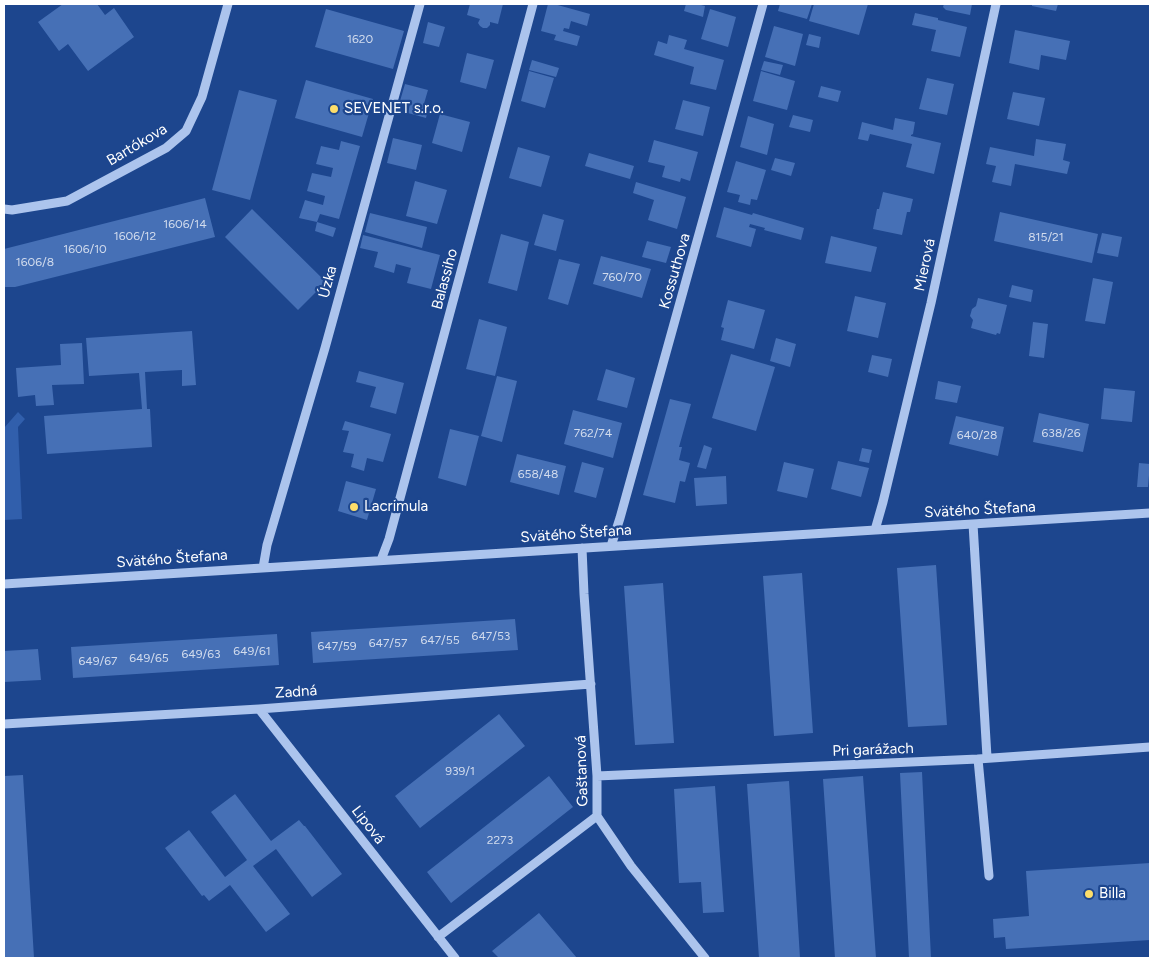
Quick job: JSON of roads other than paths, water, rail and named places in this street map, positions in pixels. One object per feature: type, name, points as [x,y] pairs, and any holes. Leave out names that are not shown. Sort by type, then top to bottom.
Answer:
[{"type":"street","name":"Bartókova","points":[[4,209],[12,210],[67,201],[166,148],[186,131],[202,97],[228,4]]},
{"type":"street","name":"Úzka","points":[[263,568],[267,545],[325,348],[420,4]]},
{"type":"street","name":"Balassiho","points":[[381,560],[389,539],[534,4]]},
{"type":"street","name":"Kossuthova","points":[[611,546],[763,4]]},
{"type":"street","name":"Mierová","points":[[874,530],[931,303],[996,4]]},
{"type":"street","name":"Svätého Štefana","points":[[4,584],[1150,513]]},
{"type":"street","points":[[972,524],[988,876]]},
{"type":"street","name":"Gaštanová","points":[[582,548],[597,776],[597,816],[631,866],[704,958]]},
{"type":"street","name":"Zadná","points":[[4,724],[259,709],[591,684]]},
{"type":"street","name":"Lipová","points":[[259,709],[455,958]]},
{"type":"street","name":"Pri garážach","points":[[597,776],[982,758],[1150,747]]},
{"type":"street","points":[[438,937],[597,816]]},
{"type":"place","name":"SEVENET s.r.o.","points":[[334,109]]},
{"type":"place","name":"Lacrimula","points":[[354,507]]},
{"type":"place","name":"Billa","points":[[1089,894]]}]
